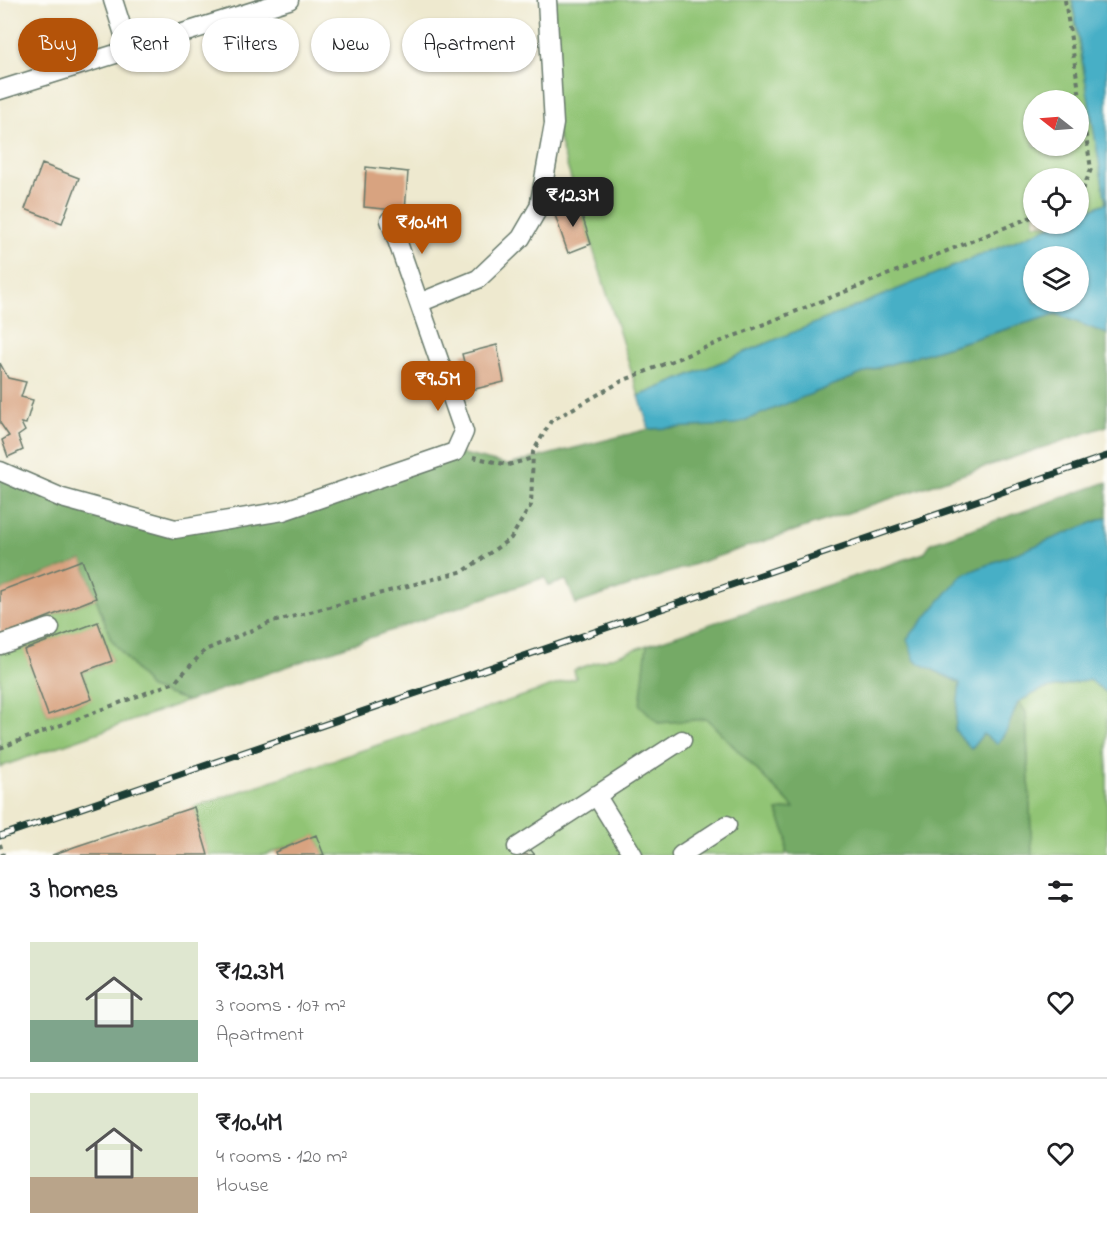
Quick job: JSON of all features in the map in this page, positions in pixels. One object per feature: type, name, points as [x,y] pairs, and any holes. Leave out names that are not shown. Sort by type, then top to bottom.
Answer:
[{"type":"street","points":[[113,0],[119,18]]},
{"type":"street","points":[[190,31],[289,0]]},
{"type":"street","points":[[419,303],[478,279],[521,238],[539,207],[554,124],[547,0]]},
{"type":"street","points":[[0,90],[110,56]]},
{"type":"street","points":[[0,471],[62,498],[175,529],[283,511],[455,452],[464,432],[390,220]]},
{"type":"street","points":[[0,645],[50,628]]},
{"type":"street","points":[[517,847],[682,740]]},
{"type":"street","points":[[596,795],[633,855]]},
{"type":"street","points":[[681,855],[727,825]]},
{"type":"path","points":[[1065,0],[1091,169],[1089,174]]},
{"type":"path","points":[[0,748],[175,682],[205,650],[269,623],[464,571],[511,537],[531,505],[533,452],[551,421],[622,381],[1023,220]]},
{"type":"path","points":[[455,452],[508,465],[533,458]]},
{"type":"path","points":[[0,844],[3,855]]},
{"type":"green space","points":[[547,0],[1072,0],[1087,90],[1023,90],[1023,156],[1089,156],[1089,102],[1106,203],[1089,210],[1089,168],[1023,168],[1023,234],[1032,234],[639,396],[554,124]]},
{"type":"green space","points":[[1056,314],[1107,334],[1107,426],[576,604],[566,580],[549,586],[545,577],[188,701],[150,688],[111,639],[82,560],[0,591],[0,471],[175,529],[283,511],[455,452],[508,465],[649,429],[733,425],[874,369]]},
{"type":"green space","points":[[1107,482],[1107,517],[962,575],[915,661],[960,683],[955,730],[971,749],[983,734],[997,744],[1007,730],[1018,702],[1026,712],[1032,855],[792,855],[786,852],[787,837],[777,811],[794,808],[707,719],[658,723],[640,705],[647,645],[924,553],[931,543]]},
{"type":"green space","points":[[96,598],[111,639],[150,688],[188,701],[0,767],[0,636]],"holes":[[[98,623],[112,661],[82,672],[91,699],[48,715],[25,650]]]},
{"type":"green space","points":[[647,645],[641,705],[658,723],[707,719],[795,809],[777,811],[787,837],[786,855],[535,855],[530,849],[520,855],[324,855],[316,836],[265,855],[208,855],[194,807],[576,678],[574,670]]},
{"type":"green space","points":[[1089,680],[1107,693],[1107,855],[1032,855],[1026,712],[1018,702],[1041,690]]},
{"type":"water","points":[[1072,0],[1107,0],[1107,334],[1056,314],[874,369],[733,425],[649,429],[639,396],[1032,234],[1089,234],[1089,210],[1106,203],[1089,90],[1087,90]]},
{"type":"water","points":[[1107,517],[1107,693],[1089,680],[1041,690],[1018,702],[1007,730],[997,744],[983,734],[971,749],[955,730],[960,683],[915,661],[907,639],[962,575]]},
{"type":"building","points":[[42,164],[79,178],[62,223],[25,209]]},
{"type":"building","points":[[366,167],[408,172],[405,211],[364,207]]},
{"type":"building","points":[[578,202],[591,244],[568,253],[554,212]]},
{"type":"building","points":[[497,345],[504,382],[471,390],[462,354]]},
{"type":"building","points":[[0,363],[8,378],[26,382],[21,397],[33,400],[26,424],[21,423],[25,431],[18,436],[23,450],[8,457],[2,440],[9,436],[0,423]]},
{"type":"building","points":[[82,560],[96,598],[0,636],[0,591]]},
{"type":"building","points":[[98,622],[112,661],[82,672],[92,699],[48,715],[24,650]]},
{"type":"building","points":[[194,807],[208,855],[52,855],[74,847]]},
{"type":"building","points":[[316,835],[324,855],[276,855],[275,852]]},
{"type":"building","points":[[530,849],[535,855],[520,855]]},
{"type":"railway","points":[[0,836],[1107,456]]}]
